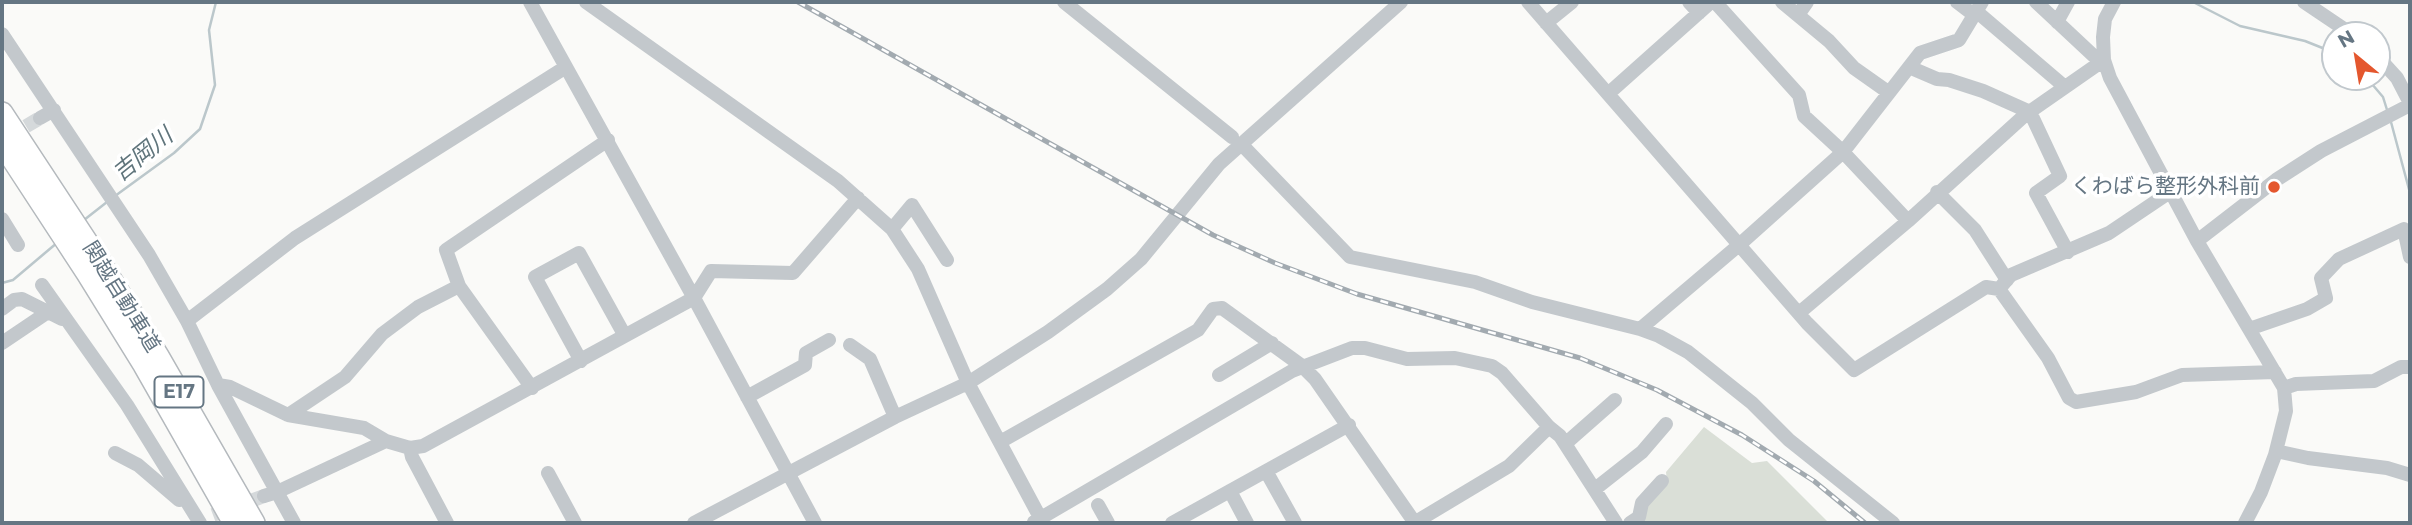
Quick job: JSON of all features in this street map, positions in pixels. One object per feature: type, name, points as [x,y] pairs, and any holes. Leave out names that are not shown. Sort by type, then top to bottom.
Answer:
[{"type":"highway","name":"関越自動車道","points":[[2,113],[62,219],[158,356],[254,523]]},
{"type":"highway","name":"関越自動車道","points":[[2,143],[62,219]]},
{"type":"highway","name":"関越自動車道","points":[[94,268],[144,365],[234,523]]},
{"type":"street","points":[[530,2],[608,140],[815,523]]},
{"type":"street","points":[[586,2],[838,181],[892,229],[918,269],[968,383],[1038,521],[1302,366],[1352,348],[1365,348],[1407,359],[1455,358],[1483,362],[1502,373],[1565,443],[1616,523]]},
{"type":"street","points":[[1064,2],[1232,137]]},
{"type":"street","points":[[694,523],[895,417],[968,383],[1048,332],[1107,289],[1141,259],[1219,164],[1401,2]]},
{"type":"street","points":[[1528,2],[1799,313],[1854,370],[1986,286],[2003,284],[2011,275],[2109,233],[2170,192]]},
{"type":"street","points":[[1546,23],[1572,2]]},
{"type":"street","points":[[1609,93],[1694,7],[1713,2],[1799,95],[1804,116],[1843,152],[1908,221]]},
{"type":"street","points":[[1782,2],[1829,41],[1854,68],[1888,92]]},
{"type":"street","points":[[1798,15],[1807,2]]},
{"type":"street","points":[[1957,2],[1978,10],[2066,87]]},
{"type":"street","points":[[2036,2],[2097,59],[2104,60]]},
{"type":"street","points":[[2057,22],[2068,2]]},
{"type":"street","points":[[2114,2],[2105,19],[2104,60],[2110,78],[2197,241],[2284,388],[2286,411],[2276,451],[2261,492],[2245,523]]},
{"type":"street","points":[[2306,2],[2333,21]]},
{"type":"street","points":[[1640,329],[1843,152],[1920,53],[1959,40],[1978,10]]},
{"type":"street","points":[[2,34],[149,255],[187,321],[271,494],[294,523]]},
{"type":"street","points":[[1799,313],[1908,221],[1937,192],[2029,112],[2104,60]]},
{"type":"street","points":[[187,321],[295,238],[566,67]]},
{"type":"street","points":[[1909,67],[1937,79],[1983,91],[2029,112],[2060,176],[2036,193],[2068,252]]},
{"type":"street","points":[[2197,241],[2276,180],[2377,120],[2406,106],[2397,78],[2391,72]]},
{"type":"street","points":[[40,118],[54,110]]},
{"type":"street","points":[[532,388],[458,286],[446,250],[608,140]]},
{"type":"street","points":[[1246,149],[1350,257],[1475,282],[1532,302],[1640,329],[1688,352],[1752,402],[1788,440],[1893,523]]},
{"type":"street","points":[[1937,192],[1975,230],[2069,398],[2076,402],[2136,392],[2182,375],[2275,372]]},
{"type":"street","points":[[218,385],[230,387],[288,415],[364,428],[386,440],[410,448],[423,446],[694,298],[711,271],[793,273],[858,198]]},
{"type":"street","points":[[892,229],[912,205],[947,260]]},
{"type":"street","points":[[2,219],[18,245]]},
{"type":"street","points":[[2249,329],[2307,309],[2326,298],[2321,278],[2339,259],[2404,229],[2410,257]]},
{"type":"street","points":[[581,361],[535,277],[579,253],[625,336]]},
{"type":"street","points":[[42,285],[127,405],[185,499],[202,521]]},
{"type":"street","points":[[288,415],[345,377],[382,334],[418,307],[458,286]]},
{"type":"street","points":[[2,309],[14,300],[22,299],[65,321]]},
{"type":"street","points":[[1000,443],[1198,330],[1213,309],[1222,308],[1302,366],[1315,379],[1415,523],[1509,466],[1549,427]]},
{"type":"street","points":[[2,343],[48,312]]},
{"type":"street","points":[[747,397],[805,365],[806,353],[829,340]]},
{"type":"street","points":[[1219,375],[1272,344]]},
{"type":"street","points":[[850,345],[870,359],[895,417]]},
{"type":"street","points":[[2284,388],[2296,384],[2374,381],[2401,367],[2410,367]]},
{"type":"street","points":[[1565,443],[1615,400]]},
{"type":"street","points":[[1595,489],[1642,452],[1666,424]]},
{"type":"street","points":[[1172,523],[1349,425]]},
{"type":"street","points":[[271,494],[386,440]]},
{"type":"street","points":[[410,448],[412,457],[447,523]]},
{"type":"street","points":[[2276,451],[2387,468],[2410,475]]},
{"type":"street","points":[[115,453],[138,465],[179,500],[185,499]]},
{"type":"street","points":[[1266,471],[1295,523]]},
{"type":"street","points":[[548,473],[575,523]]},
{"type":"street","points":[[1630,523],[1639,517],[1642,503],[1662,481]]},
{"type":"street","points":[[1230,491],[1247,523]]},
{"type":"street","points":[[1098,505],[1108,523]]},
{"type":"shaded area","points":[[1704,427],[1752,463],[1767,461],[1829,523],[1637,523],[1645,504],[1667,482],[1666,472]]},
{"type":"waterway","name":"吉岡川","points":[[115,196],[174,153],[200,129],[215,85],[209,30],[216,2]]},
{"type":"waterway","name":"吉岡川","points":[[2193,2],[2240,26],[2305,41],[2321,47]]},
{"type":"waterway","name":"吉岡川","points":[[2378,91],[2383,97],[2388,113]]},
{"type":"waterway","name":"吉岡川","points":[[2391,122],[2410,193]]},
{"type":"waterway","name":"吉岡川","points":[[84,220],[107,202]]},
{"type":"waterway","name":"吉岡川","points":[[2,283],[13,280],[58,242]]},
{"type":"tunnel","points":[[8,137],[40,118]]},
{"type":"tunnel","points":[[213,515],[264,496]]},
{"type":"railway","points":[[798,2],[1213,235],[1275,263],[1357,294],[1580,358],[1657,390],[1742,435],[1814,481],[1865,523]]},
{"type":"place","name":"くわばら整形外科前","points":[[2274,187]]}]
